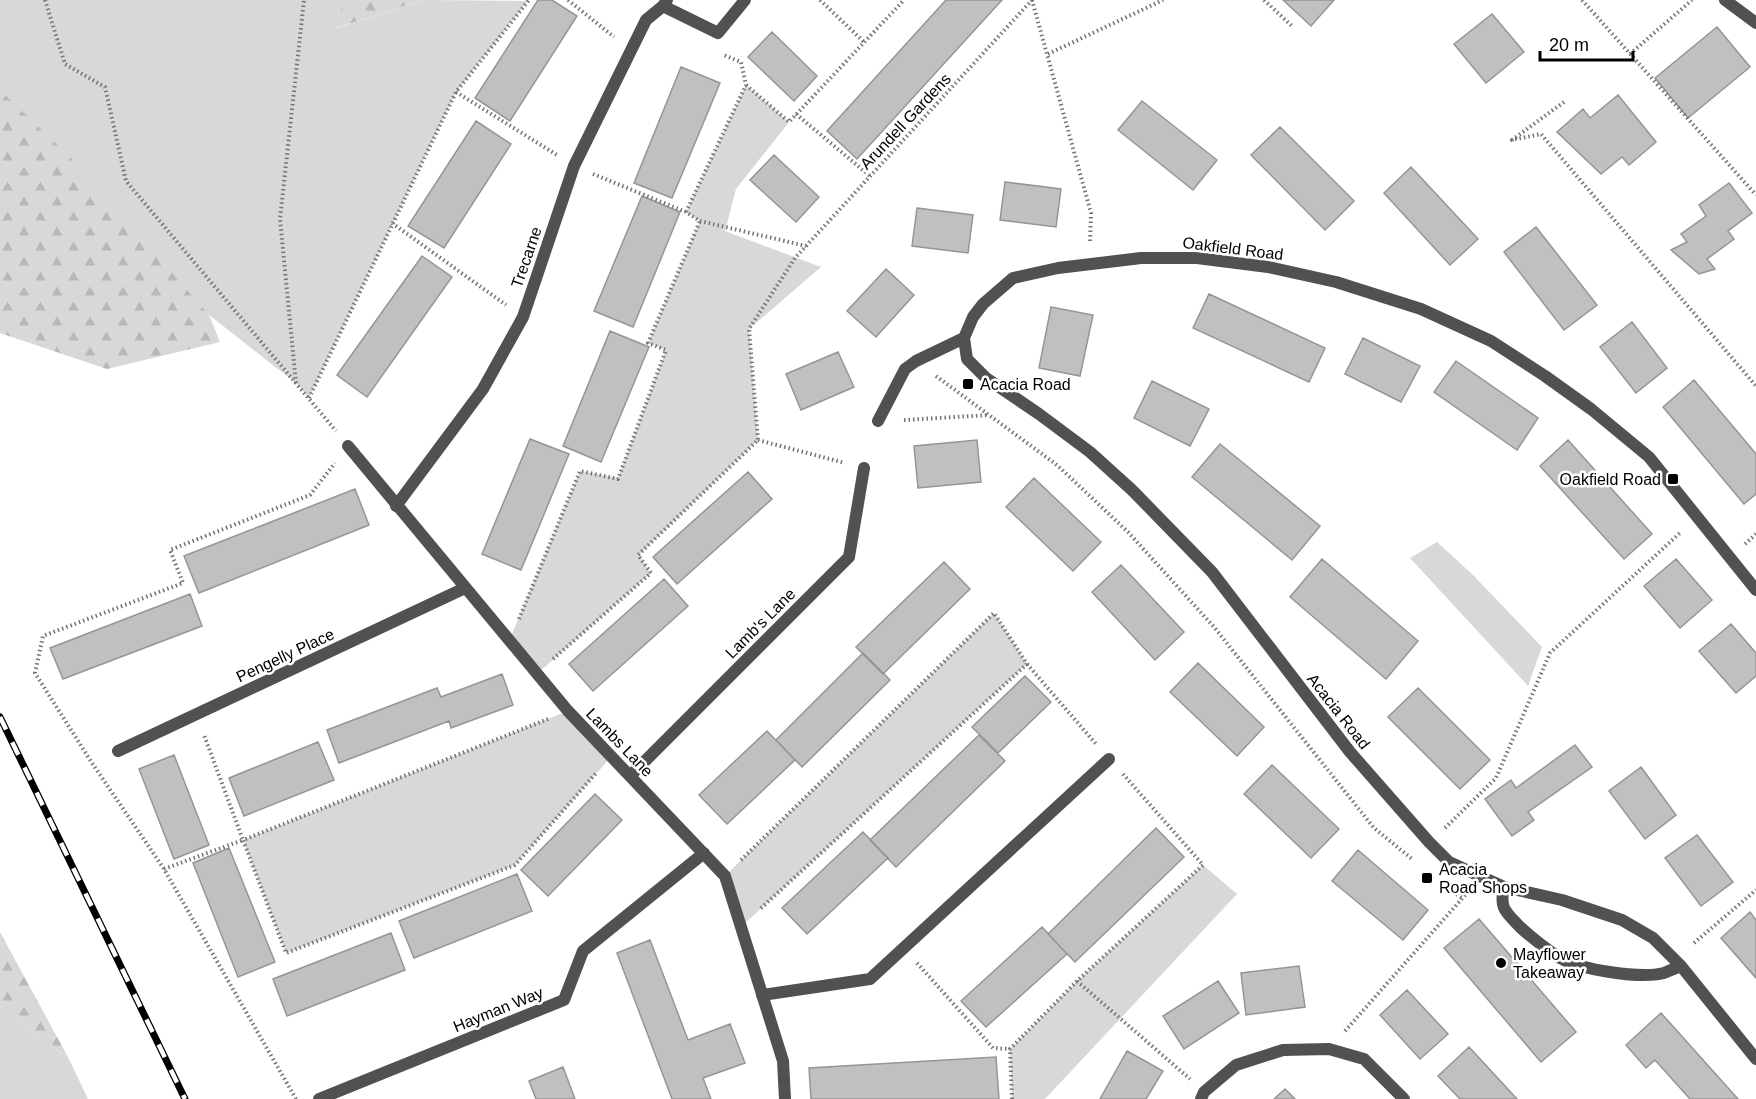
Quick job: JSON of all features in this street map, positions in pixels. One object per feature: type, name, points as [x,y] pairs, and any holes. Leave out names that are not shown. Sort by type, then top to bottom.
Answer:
[{"type":"street","name":"Trecarne","points":[[396,506],[483,389],[523,317],[574,166],[646,20],[665,3],[718,33],[745,0]]},
{"type":"street","points":[[1725,0],[1756,23]]},
{"type":"street","name":"Oakfield Road","points":[[964,338],[973,317],[983,304],[1014,278],[1058,268],[1141,258],[1197,258],[1268,267],[1336,282],[1421,309],[1491,341],[1545,376],[1649,457],[1756,590]]},
{"type":"street","points":[[879,421],[905,369],[916,361],[964,338]]},
{"type":"street","name":"Acacia Road","points":[[964,338],[967,359],[986,378],[1090,452],[1132,490],[1212,572],[1350,752],[1449,862],[1504,888],[1562,900],[1622,920],[1653,938],[1681,966],[1756,1059]]},
{"type":"street","name":"Lambs Lane","points":[[348,446],[568,711],[725,876],[783,1061],[785,1099]]},
{"type":"street","name":"Lamb's Lane","points":[[630,776],[849,557],[864,468]]},
{"type":"street","name":"Pengelly Place","points":[[118,751],[465,588]]},
{"type":"street","points":[[762,995],[870,978],[1109,759]]},
{"type":"street","name":"Hayman Way","points":[[319,1099],[564,1000],[583,951],[704,853]]},
{"type":"street","points":[[1504,888],[1501,900],[1507,914],[1530,937],[1561,958],[1593,969],[1641,974],[1663,973],[1681,966]]},
{"type":"street","points":[[1202,1095],[1236,1065],[1283,1050],[1329,1049],[1364,1059],[1404,1099]]},
{"type":"path","points":[[45,0],[64,64],[105,87],[126,181],[348,446],[310,495],[170,550],[183,583],[43,636],[35,673],[92,763],[164,869],[296,1099]]},
{"type":"path","points":[[296,384],[280,219],[304,0]]},
{"type":"path","points":[[309,398],[456,92],[529,0]]},
{"type":"path","points":[[568,0],[630,50]]},
{"type":"path","points":[[820,0],[864,42]]},
{"type":"path","points":[[746,86],[789,122],[904,0]]},
{"type":"path","points":[[1032,0],[1091,213],[1089,264]]},
{"type":"path","name":"Arundell Gardens","points":[[758,440],[748,329],[795,258],[1032,0]]},
{"type":"path","points":[[1048,54],[1163,0]]},
{"type":"path","points":[[1264,0],[1293,27]]},
{"type":"path","points":[[1582,0],[1756,195]]},
{"type":"path","points":[[1630,54],[1692,0]]},
{"type":"path","points":[[686,212],[746,86],[741,62],[720,53]]},
{"type":"path","points":[[456,92],[574,166],[686,212],[700,221],[806,246]]},
{"type":"path","points":[[1564,102],[1512,140],[1541,134],[1756,386]]},
{"type":"path","points":[[796,114],[870,176]]},
{"type":"path","points":[[509,642],[580,471],[618,479],[666,350],[648,343],[700,221]]},
{"type":"path","points":[[392,223],[523,317]]},
{"type":"path","points":[[916,361],[1057,465],[1128,532],[1214,627],[1374,828],[1419,865]]},
{"type":"path","points":[[879,421],[989,415]]},
{"type":"path","points":[[537,674],[651,573],[638,555],[758,440],[864,468]]},
{"type":"path","points":[[1429,842],[1496,778],[1550,653],[1697,518]]},
{"type":"path","points":[[725,876],[994,613],[1027,664],[1203,865],[1077,981],[1010,1049],[1012,1099]]},
{"type":"path","points":[[741,927],[1027,664]]},
{"type":"path","points":[[164,869],[568,711]]},
{"type":"path","points":[[196,714],[286,952],[515,865],[612,756]]},
{"type":"path","points":[[1329,1049],[1482,878]]},
{"type":"path","points":[[1437,880],[1462,898]]},
{"type":"path","points":[[1694,943],[1756,890]]},
{"type":"path","points":[[904,948],[993,1048],[1010,1049]]},
{"type":"path","points":[[1077,981],[1202,1095]]},
{"type":"green space","points":[[0,0],[345,0],[334,29],[423,0],[528,1],[456,92],[309,398],[297,384],[209,315],[0,97]]},
{"type":"green space","points":[[345,0],[423,0],[333,29]]},
{"type":"green space","points":[[746,85],[789,122],[736,189],[725,231],[821,267],[749,329],[758,440],[639,555],[651,573],[537,674],[509,641],[580,471],[618,478],[666,350],[648,343],[700,221],[686,212]]},
{"type":"green space","points":[[0,90],[69,156],[209,315],[220,342],[107,369],[0,333]]},
{"type":"green space","points":[[1437,542],[1472,574],[1542,647],[1528,686],[1410,558]]},
{"type":"green space","points":[[994,613],[1027,664],[741,927],[725,876]]},
{"type":"green space","points":[[568,711],[612,756],[515,865],[286,953],[243,840]]},
{"type":"green space","points":[[1203,865],[1237,894],[1045,1099],[1012,1099],[1010,1049],[1077,981]]},
{"type":"green space","points":[[0,932],[69,1059],[0,1006]]},
{"type":"green space","points":[[0,1006],[69,1059],[88,1099],[0,1099]]},
{"type":"building","points":[[538,0],[552,0],[577,16],[510,121],[475,98]]},
{"type":"building","points":[[946,0],[1002,0],[857,159],[827,131]]},
{"type":"building","points":[[1283,0],[1334,0],[1311,26]]},
{"type":"building","points":[[1492,14],[1524,52],[1486,83],[1454,44]]},
{"type":"building","points":[[1717,27],[1750,67],[1688,118],[1655,78]]},
{"type":"building","points":[[772,32],[817,76],[794,101],[748,57]]},
{"type":"building","points":[[681,67],[720,83],[672,198],[634,183]]},
{"type":"building","points":[[1618,95],[1656,142],[1629,165],[1622,157],[1601,174],[1557,132],[1583,109],[1590,118]]},
{"type":"building","points":[[1142,101],[1217,160],[1193,190],[1118,130]]},
{"type":"building","points":[[476,121],[511,144],[444,248],[408,226]]},
{"type":"building","points":[[1280,127],[1354,201],[1325,230],[1251,155]]},
{"type":"building","points":[[774,155],[819,197],[796,222],[750,180]]},
{"type":"building","points":[[1411,167],[1478,239],[1450,265],[1384,193]]},
{"type":"building","points":[[1005,182],[1061,189],[1056,227],[1000,220]]},
{"type":"building","points":[[1729,183],[1752,213],[1728,231],[1734,239],[1707,259],[1715,269],[1699,274],[1671,250],[1687,242],[1681,234],[1706,216],[1699,205]]},
{"type":"building","points":[[642,196],[680,212],[633,327],[594,311]]},
{"type":"building","points":[[917,208],[973,215],[968,253],[912,246]]},
{"type":"building","points":[[1536,227],[1597,305],[1564,330],[1504,252]]},
{"type":"building","points":[[422,256],[452,277],[367,397],[337,375]]},
{"type":"building","points":[[886,269],[914,295],[876,337],[847,311]]},
{"type":"building","points":[[1209,294],[1325,348],[1309,382],[1193,328]]},
{"type":"building","points":[[1051,307],[1093,315],[1080,376],[1039,368]]},
{"type":"building","points":[[1632,322],[1667,368],[1636,393],[1600,347]]},
{"type":"building","points":[[610,331],[649,347],[601,462],[563,446]]},
{"type":"building","points":[[1363,338],[1420,366],[1401,402],[1345,374]]},
{"type":"building","points":[[838,352],[854,387],[801,410],[786,374]]},
{"type":"building","points":[[1456,361],[1538,418],[1517,450],[1434,392]]},
{"type":"building","points":[[1694,380],[1756,454],[1756,494],[1744,504],[1663,407]]},
{"type":"building","points":[[1152,381],[1209,409],[1190,446],[1134,418]]},
{"type":"building","points":[[530,439],[569,454],[521,570],[482,554]]},
{"type":"building","points":[[977,440],[981,482],[918,488],[914,446]]},
{"type":"building","points":[[1568,440],[1652,534],[1624,559],[1540,466]]},
{"type":"building","points":[[1220,444],[1320,526],[1292,560],[1192,477]]},
{"type":"building","points":[[748,472],[772,499],[677,584],[653,557]]},
{"type":"building","points":[[1034,478],[1101,542],[1073,571],[1006,507]]},
{"type":"building","points":[[355,489],[369,525],[199,593],[184,556]]},
{"type":"building","points":[[1322,559],[1418,641],[1386,679],[1290,597]]},
{"type":"building","points":[[1676,559],[1712,600],[1680,628],[1644,586]]},
{"type":"building","points":[[944,562],[970,589],[883,674],[856,647]]},
{"type":"building","points":[[1121,565],[1184,632],[1155,660],[1092,592]]},
{"type":"building","points":[[664,579],[688,606],[593,691],[569,664]]},
{"type":"building","points":[[190,594],[202,626],[63,679],[50,648]]},
{"type":"building","points":[[1731,624],[1756,653],[1756,676],[1736,693],[1699,651]]},
{"type":"building","points":[[863,653],[890,680],[802,767],[776,740]]},
{"type":"building","points":[[1198,663],[1264,727],[1237,756],[1170,692]]},
{"type":"building","points":[[502,674],[513,705],[451,728],[449,721],[339,763],[327,730],[437,688],[441,697]]},
{"type":"building","points":[[1025,676],[1051,702],[998,753],[972,727]]},
{"type":"building","points":[[1418,688],[1490,760],[1460,789],[1388,717]]},
{"type":"building","points":[[767,731],[795,760],[727,824],[699,795]]},
{"type":"building","points":[[979,735],[1005,761],[896,867],[870,840]]},
{"type":"building","points":[[318,742],[334,780],[244,816],[229,778]]},
{"type":"building","points":[[1575,745],[1592,767],[1528,812],[1534,820],[1512,836],[1485,799],[1511,780],[1516,788]]},
{"type":"building","points":[[174,755],[209,845],[174,859],[139,769]]},
{"type":"building","points":[[1272,765],[1339,829],[1311,858],[1244,794]]},
{"type":"building","points":[[1641,767],[1676,815],[1645,839],[1609,791]]},
{"type":"building","points":[[595,794],[622,820],[548,896],[521,870]]},
{"type":"building","points":[[1156,828],[1184,857],[1075,962],[1048,934]]},
{"type":"building","points":[[863,832],[888,858],[807,934],[782,908]]},
{"type":"building","points":[[1697,835],[1733,882],[1701,906],[1665,858]]},
{"type":"building","points":[[229,848],[275,962],[238,977],[193,863]]},
{"type":"building","points":[[1358,850],[1428,910],[1403,940],[1332,881]]},
{"type":"building","points":[[517,874],[532,911],[414,958],[399,921]]},
{"type":"building","points":[[1750,912],[1756,920],[1756,978],[1721,938]]},
{"type":"building","points":[[1479,919],[1576,1032],[1541,1062],[1444,948]]},
{"type":"building","points":[[1042,927],[1067,954],[986,1027],[961,1001]]},
{"type":"building","points":[[391,933],[405,970],[287,1016],[273,979]]},
{"type":"building","points":[[650,940],[688,1040],[730,1024],[745,1063],[703,1078],[711,1099],[672,1099],[617,953]]},
{"type":"building","points":[[1299,966],[1305,1007],[1246,1015],[1241,973]]},
{"type":"building","points":[[1218,981],[1239,1013],[1184,1049],[1163,1016]]},
{"type":"building","points":[[1407,990],[1448,1034],[1420,1059],[1380,1015]]},
{"type":"building","points":[[1661,1013],[1738,1099],[1690,1099],[1655,1060],[1646,1068],[1626,1045]]},
{"type":"building","points":[[1469,1047],[1517,1099],[1460,1099],[1438,1076]]},
{"type":"building","points":[[1127,1051],[1163,1071],[1146,1099],[1100,1099]]},
{"type":"building","points":[[996,1057],[999,1099],[811,1099],[809,1068]]},
{"type":"building","points":[[563,1067],[575,1099],[536,1099],[529,1081]]},
{"type":"building","points":[[1285,1089],[1295,1099],[1274,1099]]},
{"type":"railway","points":[[0,717],[185,1099]]},
{"type":"place","name":"Acacia Road","points":[[968,384]]},
{"type":"place","name":"Oakfield Road","points":[[1673,479]]},
{"type":"place","name":"Acacia Road Shops","points":[[1427,878]]},
{"type":"place","name":"Mayflower Takeaway","points":[[1501,963]]}]
